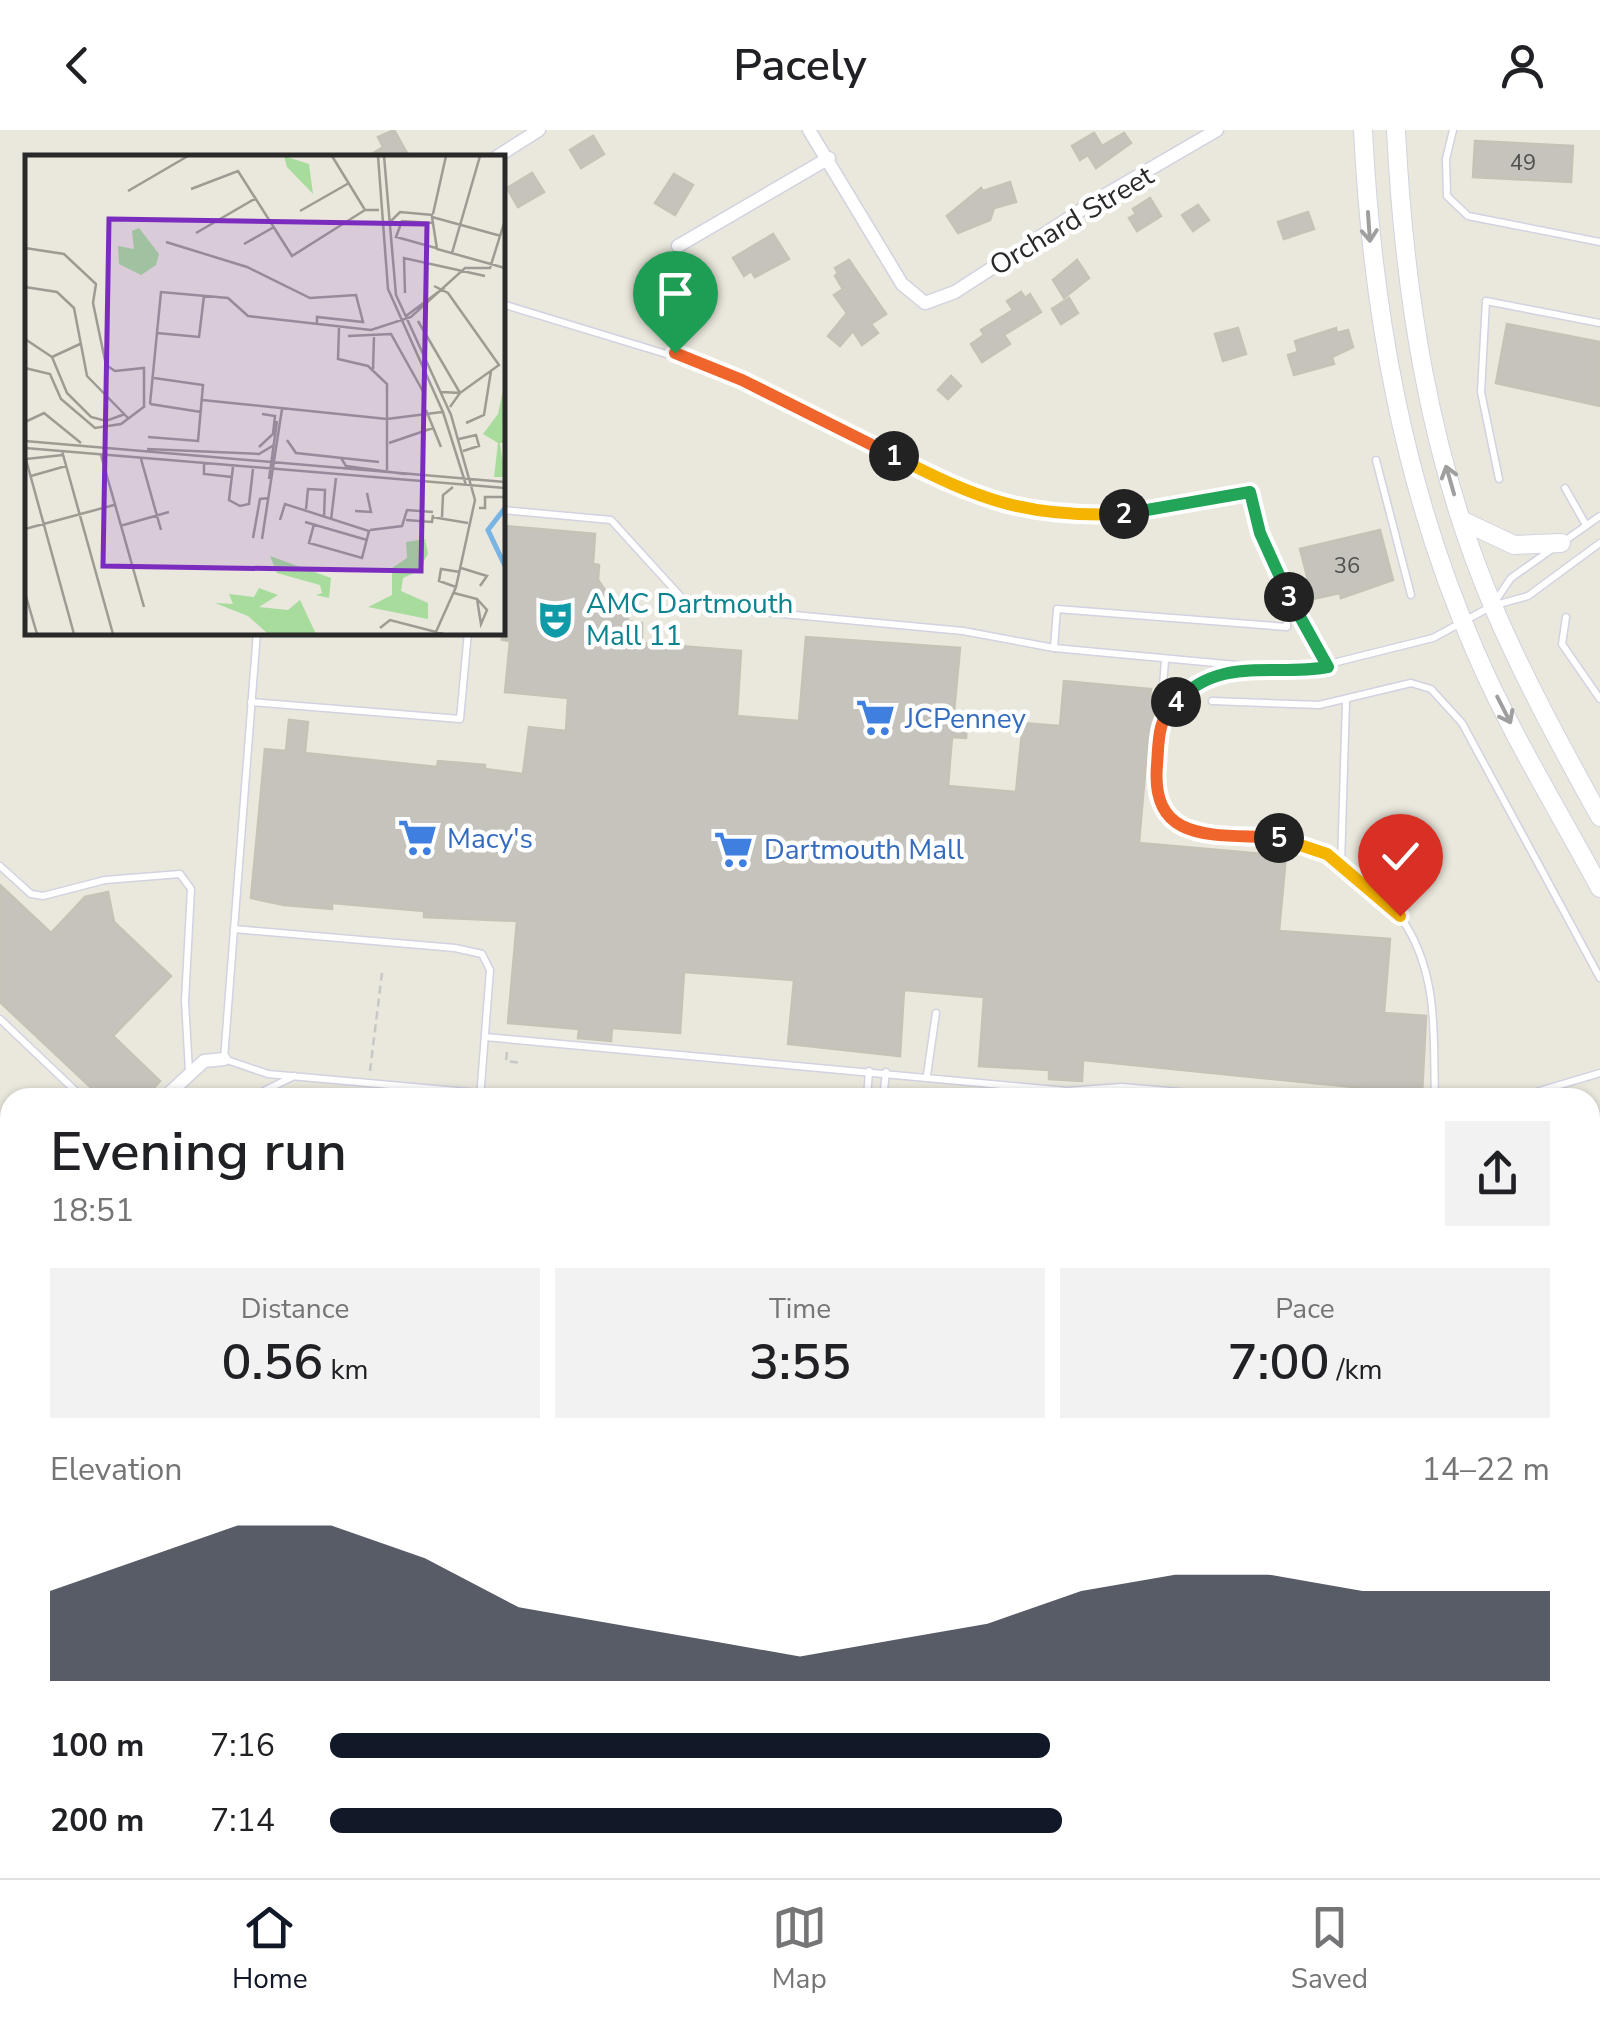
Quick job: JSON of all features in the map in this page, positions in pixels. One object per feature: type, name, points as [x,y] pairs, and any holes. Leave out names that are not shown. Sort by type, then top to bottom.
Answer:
[{"type":"main road","points":[[1363,130],[1372,270],[1391,386],[1420,495],[1463,622],[1512,726],[1600,888]]},
{"type":"main road","points":[[1396,130],[1407,274],[1421,360],[1462,522],[1492,606],[1600,817]]},
{"type":"main road","points":[[1397,150],[1407,130]]},
{"type":"main road","points":[[1462,522],[1514,545],[1560,543]]},
{"type":"street","points":[[500,155],[539,130]]},
{"type":"street","points":[[678,246],[830,158],[810,130]]},
{"type":"street","name":"Orchard Street","points":[[830,158],[902,284],[923,302],[955,292],[1095,201],[1217,130]]},
{"type":"street","points":[[174,1088],[204,1061],[224,1059]]},
{"type":"lane","points":[[1453,130],[1446,159],[1447,196],[1468,216],[1600,242]]},
{"type":"lane","points":[[1498,479],[1481,392],[1486,301],[1600,323]]},
{"type":"lane","points":[[505,305],[719,370],[956,488],[1019,510],[1064,515],[1134,513],[1250,492],[1260,533],[1278,565],[1286,592],[1328,667]]},
{"type":"lane","points":[[1376,460],[1411,595]]},
{"type":"lane","points":[[1565,488],[1586,526]]},
{"type":"lane","points":[[505,510],[611,520],[682,598],[699,606],[963,632],[1054,648],[1288,672],[1328,667],[1433,638],[1492,606],[1528,596],[1600,543]]},
{"type":"lane","points":[[1492,606],[1511,578],[1600,516]]},
{"type":"lane","points":[[1054,648],[1057,608],[1287,626],[1286,592]]},
{"type":"lane","points":[[1566,617],[1561,637],[1565,650],[1600,700]]},
{"type":"lane","points":[[257,635],[224,1059],[257,1073],[411,1088]]},
{"type":"lane","points":[[252,702],[460,719],[468,635]]},
{"type":"lane","points":[[1165,660],[1156,799],[1175,825],[1294,840],[1318,848],[1400,916],[1411,936],[1434,1007],[1435,1088]]},
{"type":"lane","points":[[1160,718],[1190,689],[1240,668]]},
{"type":"lane","points":[[1212,702],[1304,706],[1346,702],[1416,682],[1427,685],[1452,708],[1600,978]]},
{"type":"lane","points":[[1341,865],[1346,702]]},
{"type":"lane","points":[[0,866],[31,894],[43,896],[141,874],[180,874],[188,881],[191,889],[185,1001],[189,1072]]},
{"type":"lane","points":[[234,929],[475,951],[486,959],[490,970],[481,1088]]},
{"type":"lane","points":[[927,1075],[936,1012]]},
{"type":"lane","points":[[0,1020],[71,1088]]},
{"type":"lane","points":[[485,1037],[1041,1088]]},
{"type":"lane","points":[[868,1088],[869,1071]]},
{"type":"lane","points":[[885,1088],[886,1072]]},
{"type":"lane","points":[[1548,1088],[1600,1072]]},
{"type":"lane","points":[[270,1088],[294,1076]]},
{"type":"lane","points":[[1108,1088],[1134,1088]]},
{"type":"path","points":[[370,1071],[382,973]]},
{"type":"path","points":[[507,1051],[506,1061],[521,1063]]},
{"type":"building","points":[[394,130],[407,153],[370,155],[383,147],[378,137]]},
{"type":"building","points":[[1094,133],[1102,146],[1124,133],[1131,143],[1096,168],[1088,155],[1080,160],[1072,146]]},
{"type":"building","points":[[593,136],[604,154],[581,168],[570,150]]},
{"type":"building","points":[[1475,141],[1573,146],[1571,182],[1473,177]]},
{"type":"building","points":[[532,173],[544,192],[518,207],[507,188]]},
{"type":"building","points":[[674,174],[693,185],[675,215],[655,203]]},
{"type":"building","points":[[1010,182],[1016,202],[994,208],[990,220],[958,233],[947,216],[981,188],[983,191]]},
{"type":"building","points":[[1150,198],[1161,216],[1137,231],[1129,218],[1136,214],[1133,209]]},
{"type":"building","points":[[1198,205],[1209,220],[1193,231],[1182,215]]},
{"type":"building","points":[[1308,212],[1314,229],[1284,239],[1278,222]]},
{"type":"building","points":[[773,234],[789,259],[755,277],[751,271],[744,276],[733,258]]},
{"type":"building","points":[[849,260],[886,314],[871,324],[878,333],[862,345],[853,331],[840,346],[828,336],[847,313],[834,295],[843,289],[835,268]]},
{"type":"building","points":[[1077,260],[1089,278],[1064,298],[1053,280]]},
{"type":"building","points":[[1021,292],[1025,298],[1030,294],[1041,312],[1004,335],[1010,344],[982,362],[971,344],[984,335],[981,330],[1013,310],[1007,301]]},
{"type":"building","points":[[1069,298],[1078,313],[1061,324],[1052,309]]},
{"type":"building","points":[[1507,324],[1600,342],[1600,406],[1496,383]]},
{"type":"building","points":[[1238,328],[1246,354],[1223,361],[1215,334]]},
{"type":"building","points":[[1336,328],[1337,333],[1348,330],[1353,347],[1332,357],[1334,364],[1294,375],[1288,355],[1298,352],[1295,341]]},
{"type":"building","points":[[951,376],[961,386],[948,399],[938,390]]},
{"type":"building","name":"Dartmouth Mall","points":[[505,526],[595,534],[593,564],[599,565],[598,580],[611,599],[629,600],[628,621],[642,623],[642,643],[741,651],[737,716],[799,721],[806,637],[960,648],[953,723],[967,724],[966,738],[952,737],[948,786],[1016,792],[1023,723],[1060,726],[1064,681],[1151,689],[1150,695],[1155,695],[1151,751],[1147,750],[1139,843],[1286,856],[1279,931],[1390,939],[1384,1013],[1426,1016],[1422,1088],[1362,1088],[1083,1060],[1082,1081],[1049,1079],[1049,1070],[979,1066],[984,997],[904,990],[900,1056],[788,1044],[794,980],[684,972],[680,1033],[612,1028],[611,1041],[578,1038],[579,1029],[508,1023],[517,921],[424,917],[424,911],[332,903],[332,909],[284,905],[251,898],[265,749],[286,751],[289,720],[308,722],[305,753],[437,767],[438,761],[485,765],[485,769],[523,774],[529,727],[566,731],[568,698],[505,692],[510,641],[502,640]]},
{"type":"building","points":[[1380,530],[1393,580],[1341,598],[1340,593],[1313,599],[1300,549]]},
{"type":"building","points":[[0,885],[51,933],[85,897],[108,892],[114,922],[171,976],[113,1036],[160,1081],[154,1088],[91,1088],[0,1002]]},
{"type":"place","name":"AMC Dartmouth Mall 11","points":[[556,619]]},
{"type":"place","name":"JCPenney","points":[[875,718]]},
{"type":"place","name":"Macy's","points":[[417,838]]},
{"type":"place","name":"Dartmouth Mall","points":[[734,849]]},
{"type":"route","points":[[675,353],[742,380],[956,488],[1019,510],[1064,515],[1134,513],[1250,492],[1260,533],[1284,578],[1286,592],[1328,667],[1288,672],[1240,668],[1182,695],[1160,718],[1155,784],[1158,807],[1183,828],[1294,840],[1318,848],[1400,916]]}]
